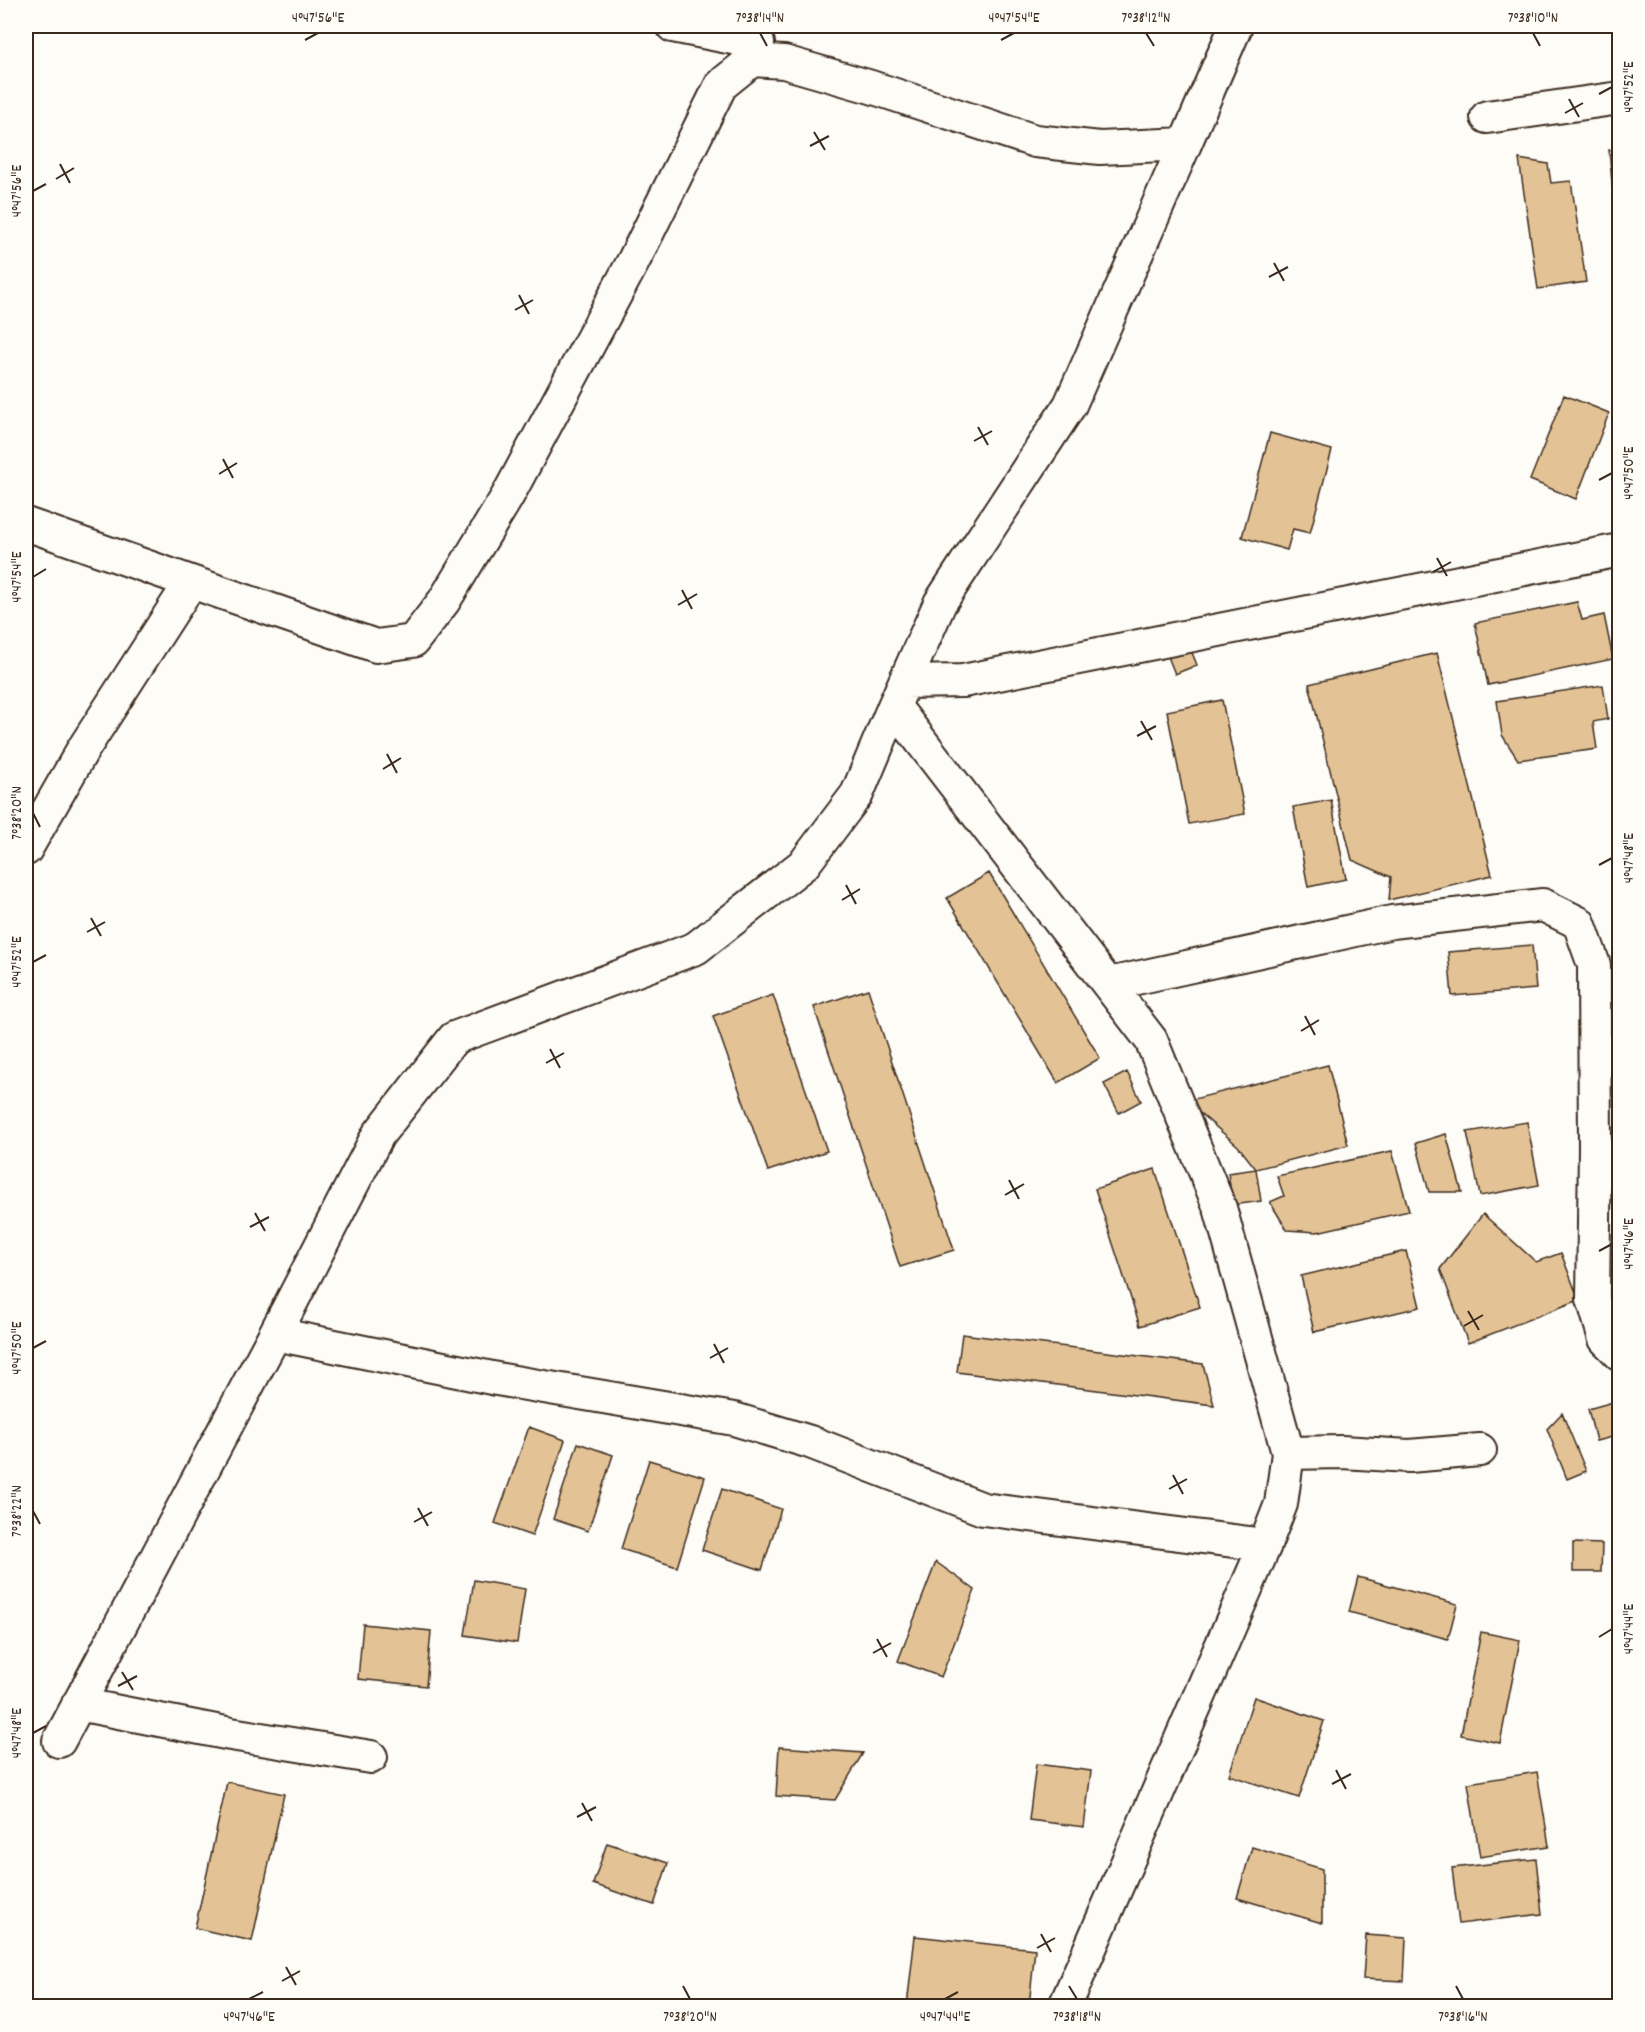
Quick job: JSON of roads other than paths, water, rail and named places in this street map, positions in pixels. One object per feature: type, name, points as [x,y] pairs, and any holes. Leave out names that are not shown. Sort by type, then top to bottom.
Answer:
[{"type":"street","points":[[673,26],[758,43],[784,62],[871,87],[1035,141],[1100,148],[1185,144]]},
{"type":"street","points":[[59,1741],[378,1136],[454,1038],[696,948],[804,864],[857,794],[940,603],[1070,405],[1236,26]]},
{"type":"street","points":[[26,524],[376,646],[413,640],[444,601],[507,497],[634,260],[721,84],[758,43]]},
{"type":"street","points":[[1487,117],[1620,98]]},
{"type":"street","points":[[899,694],[1620,550]]},
{"type":"street","points":[[26,849],[82,751],[191,582]]},
{"type":"street","points":[[899,694],[1151,1040],[1220,1208],[1288,1453],[1281,1504],[1265,1545],[1065,2007]]},
{"type":"street","points":[[1108,984],[1392,922],[1543,905],[1579,922],[1594,965],[1593,1299],[1605,1339],[1620,1354]]},
{"type":"street","points":[[275,1334],[497,1379],[734,1419],[810,1442],[982,1509],[1265,1545]]},
{"type":"street","points":[[1288,1453],[1342,1452],[1409,1456],[1480,1450]]},
{"type":"street","points":[[78,1704],[231,1734],[371,1757]]}]
